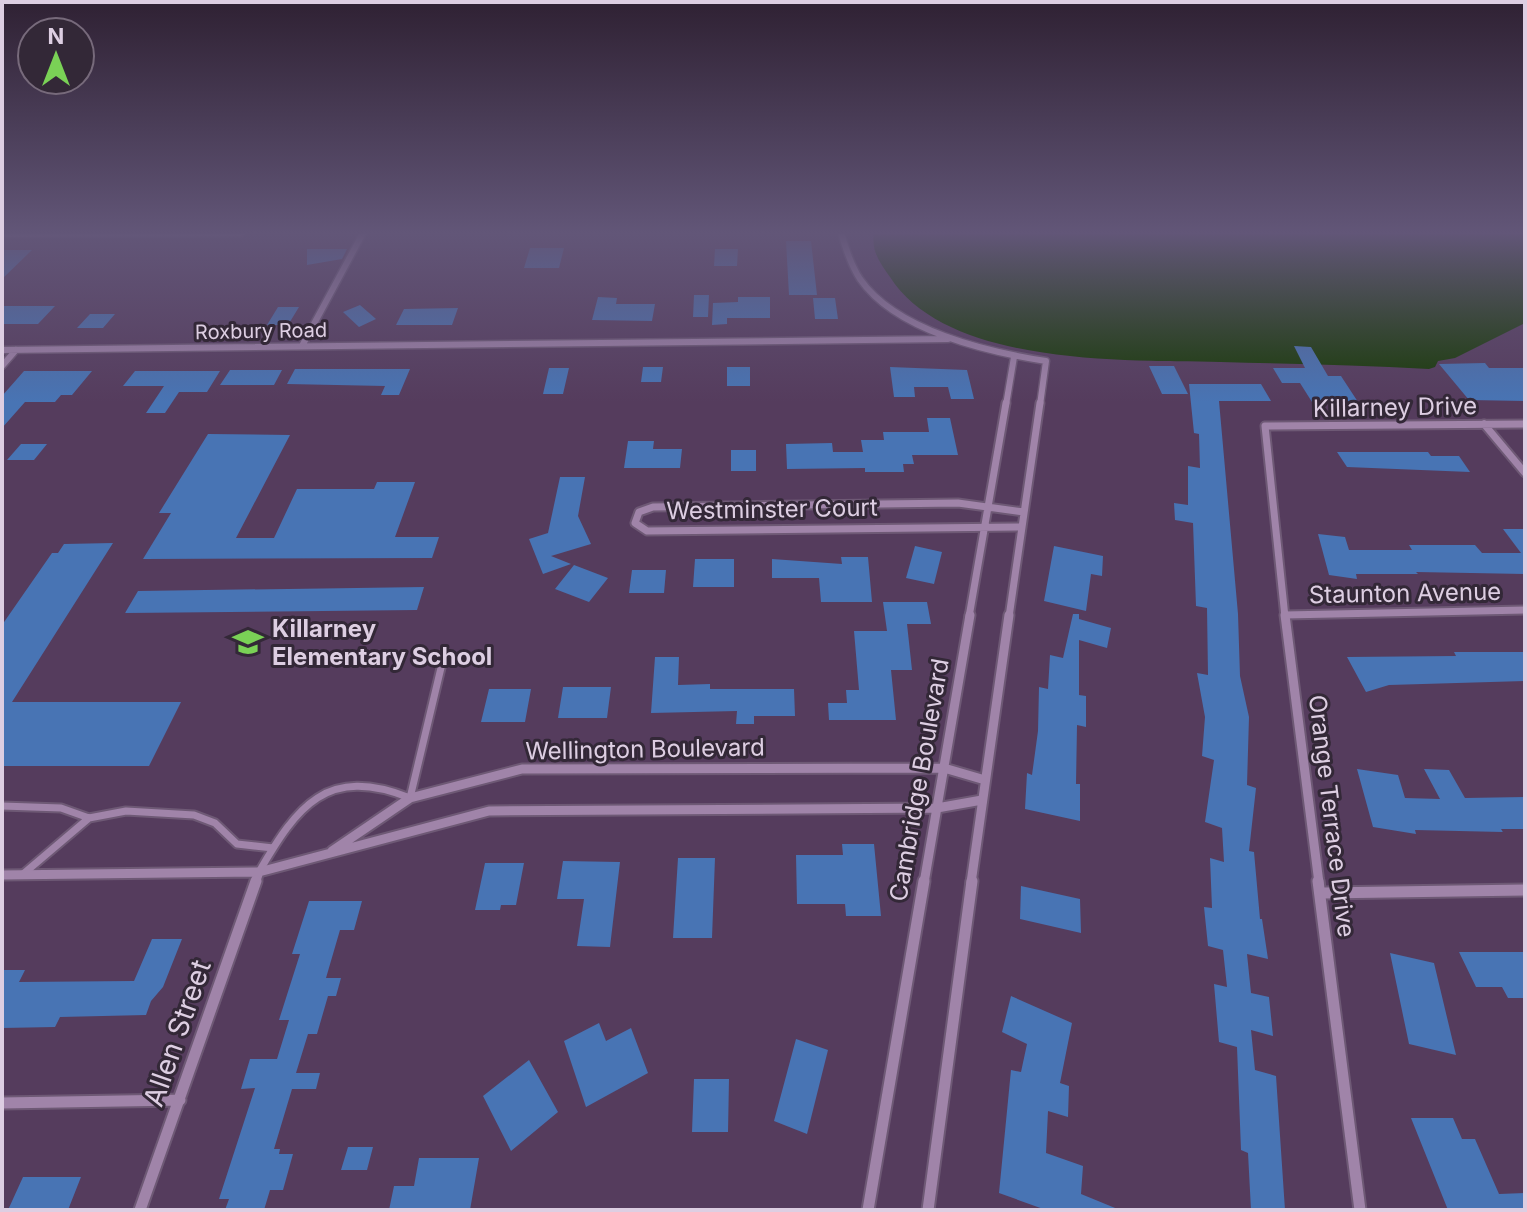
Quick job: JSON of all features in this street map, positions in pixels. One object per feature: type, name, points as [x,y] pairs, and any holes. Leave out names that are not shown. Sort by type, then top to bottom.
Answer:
[{"type":"street","points":[[302,346],[332,290]]},
{"type":"street","points":[[871,290],[894,309],[953,339],[1014,357],[1046,361],[982,800],[928,1210]]},
{"type":"street","name":"Roxbury Road","points":[[2,350],[953,339]]},
{"type":"street","points":[[2,366],[16,350]]},
{"type":"street","name":"Cambridge Boulevard","points":[[868,1210],[1014,357]]},
{"type":"street","points":[[1484,424],[1525,473]]},
{"type":"street","name":"Killarney Drive","points":[[1265,426],[1525,424]]},
{"type":"street","name":"Orange Terrace Drive","points":[[1265,426],[1285,615],[1323,893],[1360,1210]]},
{"type":"street","name":"Westminster Court","points":[[1022,527],[647,531],[635,523],[639,512],[653,507],[958,503],[1024,512]]},
{"type":"street","name":"Staunton Avenue","points":[[1285,615],[1525,610]]},
{"type":"street","name":"Wellington Boulevard","points":[[325,856],[410,798],[522,769],[944,768],[985,780]]},
{"type":"street","name":"Wellington Boulevard","points":[[2,875],[259,872],[489,811],[937,808],[982,800]]},
{"type":"street","name":"Allen Street","points":[[140,1210],[259,872]]},
{"type":"street","points":[[1323,893],[1525,890]]},
{"type":"street","points":[[2,1103],[180,1100]]},
{"type":"lane","points":[[259,872],[303,805],[314,796],[330,789],[380,786],[410,798],[445,651]]},
{"type":"lane","points":[[2,806],[61,808],[89,818]]},
{"type":"lane","points":[[22,875],[89,818],[126,811],[194,815],[215,823],[237,844],[273,848]]},
{"type":"shaded area","points":[[902,290],[1525,290],[1525,323],[1455,358],[1438,361],[1435,367],[1429,369],[1138,361],[1042,352],[995,343],[953,328],[917,306]]},
{"type":"building","points":[[789,290],[816,290],[817,295],[789,295]]},
{"type":"building","points":[[694,295],[709,295],[708,317],[693,317]]},
{"type":"building","points":[[598,297],[617,298],[616,304],[655,304],[652,321],[592,320]]},
{"type":"building","points":[[738,297],[770,297],[770,318],[727,318],[727,324],[712,325],[713,303],[738,302]]},
{"type":"building","points":[[813,298],[835,298],[838,319],[815,319]]},
{"type":"building","points":[[360,305],[376,319],[359,327],[343,312]]},
{"type":"building","points":[[2,306],[55,306],[38,324],[2,324]]},
{"type":"building","points":[[278,307],[299,307],[288,325],[267,325]]},
{"type":"building","points":[[458,308],[452,325],[396,325],[404,309]]},
{"type":"building","points":[[90,314],[115,314],[103,328],[77,328]]},
{"type":"building","points":[[1294,346],[1311,347],[1328,376],[1341,376],[1358,402],[1312,402],[1300,383],[1282,383],[1273,368],[1305,368]]},
{"type":"building","points":[[1485,363],[1489,368],[1525,368],[1525,401],[1469,400],[1439,364]]},
{"type":"building","points":[[1149,366],[1174,366],[1188,394],[1162,394]]},
{"type":"building","points":[[643,367],[663,367],[661,382],[641,382]]},
{"type":"building","points":[[727,367],[750,367],[750,386],[727,386]]},
{"type":"building","points":[[890,367],[967,370],[974,399],[951,399],[948,387],[914,387],[915,397],[894,397]]},
{"type":"building","points":[[549,368],[569,368],[563,394],[543,394]]},
{"type":"building","points":[[295,369],[410,369],[399,395],[381,395],[385,386],[287,384]]},
{"type":"building","points":[[230,370],[282,370],[274,385],[220,385]]},
{"type":"building","points":[[24,371],[92,371],[72,395],[61,395],[55,402],[25,402],[2,428],[2,396]]},
{"type":"building","points":[[135,371],[220,371],[207,392],[179,392],[165,413],[146,413],[164,386],[123,386]]},
{"type":"building","points":[[1189,384],[1261,384],[1271,401],[1219,401],[1238,614],[1240,676],[1249,717],[1247,785],[1256,788],[1249,851],[1254,852],[1260,919],[1268,959],[1247,954],[1251,993],[1269,997],[1273,1036],[1251,1030],[1255,1070],[1276,1076],[1285,1210],[1251,1210],[1248,1153],[1241,1150],[1237,1047],[1219,1042],[1214,984],[1227,987],[1223,950],[1208,946],[1204,907],[1212,908],[1210,858],[1224,862],[1222,828],[1205,822],[1214,760],[1202,756],[1205,717],[1197,673],[1208,675],[1207,608],[1196,606],[1193,523],[1175,520],[1174,503],[1188,505],[1188,466],[1200,468],[1199,434],[1194,433]]},
{"type":"building","points":[[927,418],[950,418],[958,455],[912,455],[914,464],[903,464],[904,472],[865,472],[865,468],[787,469],[786,444],[832,443],[833,452],[863,452],[861,440],[884,440],[883,432],[929,432]]},
{"type":"building","points":[[208,434],[290,435],[236,538],[274,538],[297,489],[374,489],[377,482],[415,482],[395,537],[439,537],[432,558],[143,559],[171,513],[159,513]]},
{"type":"building","points":[[628,441],[654,441],[653,449],[682,449],[680,468],[624,468]]},
{"type":"building","points":[[21,444],[47,444],[34,460],[7,460]]},
{"type":"building","points":[[731,450],[756,450],[756,471],[731,471]]},
{"type":"building","points":[[1337,452],[1428,452],[1431,456],[1459,456],[1470,472],[1347,467]]},
{"type":"building","points":[[560,477],[585,477],[578,516],[591,544],[551,556],[571,564],[543,574],[529,539],[548,533]]},
{"type":"building","points":[[1503,529],[1525,529],[1525,574],[1416,572],[1418,574],[1356,574],[1357,579],[1329,575],[1318,534],[1345,537],[1349,550],[1412,550],[1409,545],[1475,545],[1482,553],[1521,553]]},
{"type":"building","points":[[113,543],[12,702],[181,702],[149,766],[2,766],[2,625],[52,553],[58,553],[64,544]]},
{"type":"building","points":[[915,546],[942,552],[934,584],[906,578]]},
{"type":"building","points":[[1054,546],[1103,556],[1102,576],[1091,574],[1086,611],[1044,601]]},
{"type":"building","points":[[841,557],[868,557],[872,602],[821,602],[819,578],[772,578],[772,559],[842,564]]},
{"type":"building","points":[[695,559],[734,559],[734,587],[693,587]]},
{"type":"building","points":[[574,565],[608,578],[589,602],[555,589]]},
{"type":"building","points":[[632,570],[666,570],[664,593],[629,593]]},
{"type":"building","points":[[424,587],[417,610],[125,613],[138,591]]},
{"type":"building","points":[[883,602],[927,602],[931,624],[907,624],[912,670],[891,670],[896,720],[829,720],[828,703],[847,703],[846,690],[859,690],[854,631],[887,631]]},
{"type":"building","points":[[1073,614],[1079,614],[1079,619],[1111,628],[1107,648],[1079,640],[1079,695],[1086,696],[1086,727],[1077,725],[1076,784],[1080,784],[1080,821],[1025,809],[1027,773],[1032,775],[1038,731],[1039,687],[1048,689],[1050,655],[1063,658]]},
{"type":"building","points":[[1454,652],[1525,652],[1525,681],[1389,685],[1366,692],[1347,657],[1456,656]]},
{"type":"building","points":[[655,657],[679,657],[678,685],[710,684],[710,689],[794,689],[795,716],[754,716],[754,724],[736,724],[737,711],[651,713]]},
{"type":"building","points":[[563,687],[611,687],[607,718],[558,718]]},
{"type":"building","points":[[489,689],[531,689],[525,722],[481,722]]},
{"type":"building","points":[[1357,769],[1398,775],[1405,798],[1440,799],[1424,769],[1449,770],[1465,798],[1525,797],[1525,829],[1501,829],[1503,832],[1415,830],[1416,834],[1373,827]]},
{"type":"building","points":[[842,844],[874,844],[881,916],[846,916],[845,904],[797,904],[796,855],[843,855]]},
{"type":"building","points":[[678,858],[715,858],[712,938],[673,938]]},
{"type":"building","points":[[563,861],[620,862],[610,947],[577,946],[584,899],[557,899]]},
{"type":"building","points":[[485,863],[524,863],[516,905],[501,905],[500,910],[475,910]]},
{"type":"building","points":[[1021,886],[1080,899],[1081,933],[1020,919]]},
{"type":"building","points":[[309,901],[362,901],[354,930],[340,930],[326,978],[341,978],[336,996],[328,996],[317,1034],[308,1034],[296,1073],[320,1073],[316,1089],[292,1089],[274,1149],[280,1149],[279,1154],[293,1154],[283,1190],[270,1190],[264,1210],[225,1210],[229,1199],[219,1199],[255,1088],[241,1089],[250,1059],[277,1059],[289,1020],[279,1020],[300,954],[292,954]]},
{"type":"building","points":[[152,939],[182,939],[163,987],[151,1001],[146,1015],[60,1017],[55,1027],[2,1028],[2,970],[25,970],[19,982],[134,981]]},
{"type":"building","points":[[1459,952],[1525,952],[1525,998],[1508,998],[1502,987],[1476,987]]},
{"type":"building","points":[[1390,953],[1434,963],[1456,1055],[1409,1044]]},
{"type":"building","points":[[1011,996],[1072,1023],[1060,1083],[1069,1086],[1068,1117],[1048,1111],[1046,1153],[1083,1166],[1081,1194],[1120,1210],[1046,1210],[999,1193],[1011,1070],[1021,1072],[1027,1044],[1002,1032]]},
{"type":"building","points":[[599,1023],[606,1041],[631,1028],[648,1073],[586,1107],[564,1041]]},
{"type":"building","points":[[796,1039],[828,1050],[807,1134],[774,1121]]},
{"type":"building","points":[[529,1060],[558,1112],[511,1151],[483,1096]]},
{"type":"building","points":[[694,1079],[729,1079],[728,1132],[692,1132]]},
{"type":"building","points":[[1411,1118],[1453,1118],[1462,1139],[1475,1139],[1499,1194],[1525,1193],[1525,1210],[1448,1210]]},
{"type":"building","points":[[348,1147],[373,1147],[367,1170],[341,1170]]},
{"type":"building","points":[[419,1158],[479,1158],[470,1210],[389,1210],[394,1186],[414,1186]]},
{"type":"building","points":[[23,1177],[81,1177],[68,1210],[8,1210]]},
{"type":"place","name":"Killarney Elementary School","points":[[248,642]]}]
